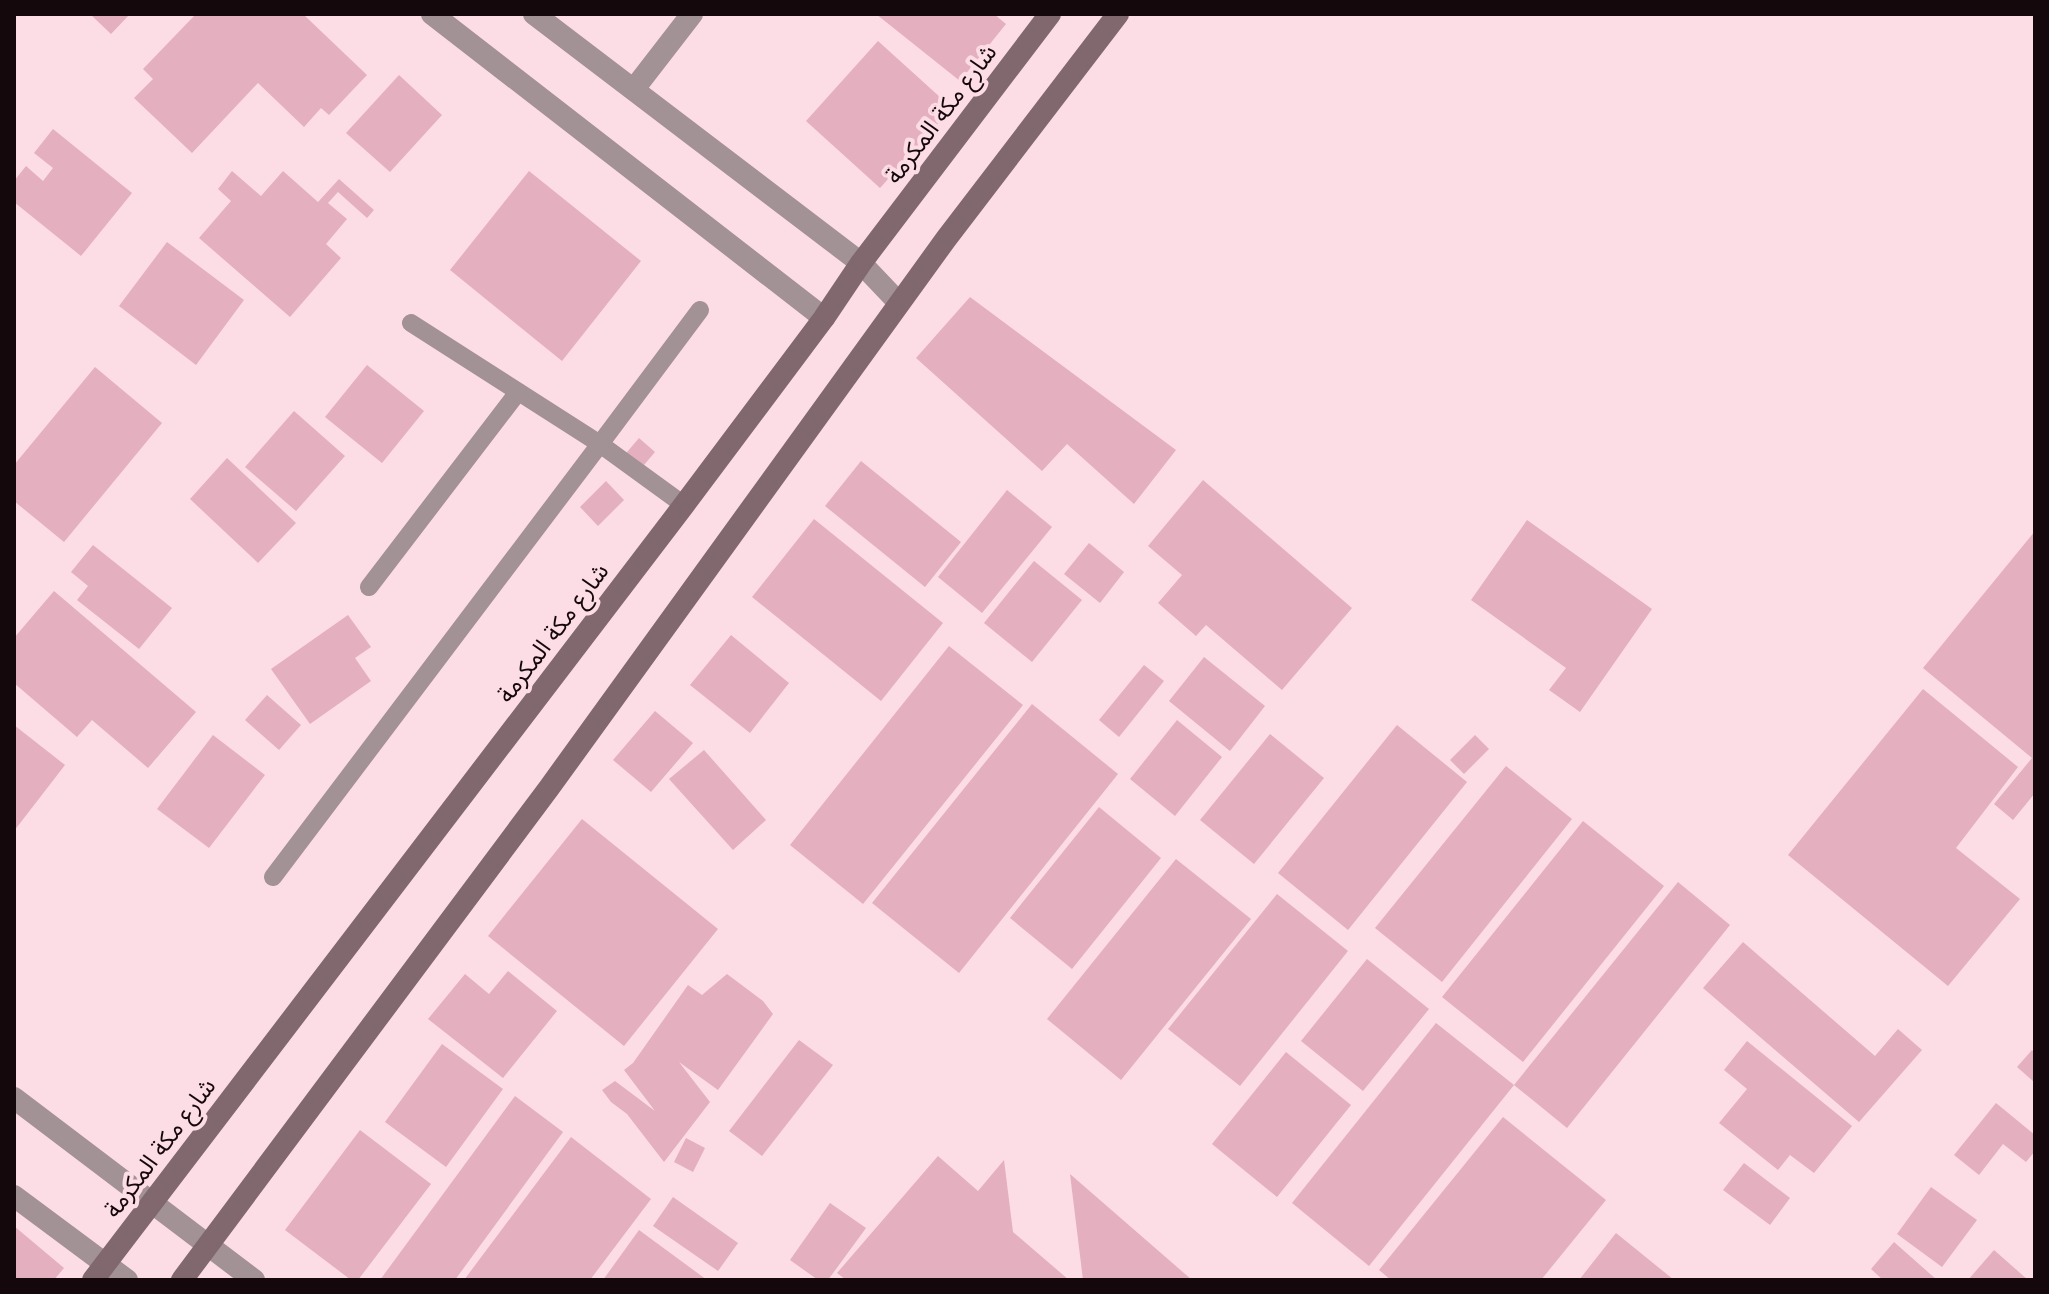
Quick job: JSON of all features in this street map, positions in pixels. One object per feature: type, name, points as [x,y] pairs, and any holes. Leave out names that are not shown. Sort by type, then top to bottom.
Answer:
[{"type":"main road","name":"شارع مكة المكرمة","points":[[99,1272],[684,505],[824,318],[861,263],[1050,14]]},
{"type":"main road","points":[[182,1280],[549,788],[899,303],[1118,14]]},
{"type":"street","points":[[432,14],[824,318]]},
{"type":"street","points":[[534,14],[861,263],[899,303]]},
{"type":"street","points":[[634,89],[692,14]]},
{"type":"street","points":[[14,1098],[254,1280]]},
{"type":"street","points":[[14,1196],[99,1272],[127,1280]]},
{"type":"lane","points":[[273,877],[700,310]]},
{"type":"lane","points":[[411,323],[600,444],[684,505]]},
{"type":"lane","points":[[369,587],[518,392]]},
{"type":"building","points":[[90,14],[130,14],[111,34]]},
{"type":"building","points":[[192,14],[303,14],[367,75],[329,115],[321,108],[304,127],[258,83],[192,153],[134,98],[153,79],[143,69],[194,16]]},
{"type":"building","points":[[876,14],[994,14],[1006,24],[960,81]]},
{"type":"building","points":[[878,41],[952,108],[880,188],[806,121]]},
{"type":"building","points":[[399,75],[442,115],[390,172],[346,133]]},
{"type":"building","points":[[53,129],[132,193],[81,256],[14,202],[14,181],[26,166],[43,181],[53,168],[34,153]]},
{"type":"building","points":[[232,171],[261,196],[283,171],[318,202],[339,179],[374,210],[367,218],[338,192],[328,203],[347,219],[326,244],[341,258],[290,317],[199,238],[231,201],[218,189]]},
{"type":"building","points":[[529,171],[641,261],[562,361],[450,270]]},
{"type":"building","points":[[167,242],[244,300],[196,365],[119,306]]},
{"type":"building","points":[[970,297],[1176,450],[1134,504],[1067,444],[1042,471],[916,358]]},
{"type":"building","points":[[367,365],[424,411],[382,463],[325,417]]},
{"type":"building","points":[[95,367],[162,423],[64,542],[14,501],[14,465]]},
{"type":"building","points":[[294,411],[345,456],[296,511],[245,467]]},
{"type":"building","points":[[639,438],[655,452],[638,472],[622,458]]},
{"type":"building","points":[[227,458],[296,523],[258,563],[190,499]]},
{"type":"building","points":[[861,461],[961,542],[925,587],[825,506]]},
{"type":"building","points":[[1203,480],[1352,608],[1282,690],[1206,625],[1196,636],[1158,603],[1182,575],[1148,546]]},
{"type":"building","points":[[606,481],[624,500],[598,526],[580,507]]},
{"type":"building","points":[[1007,490],[1052,527],[982,613],[938,577]]},
{"type":"building","points":[[814,519],[943,623],[881,701],[752,597]]},
{"type":"building","points":[[1527,520],[1652,609],[1580,712],[1549,690],[1566,668],[1471,600]]},
{"type":"building","points":[[2035,531],[2035,793],[2013,820],[1994,804],[2032,758],[1923,668]]},
{"type":"building","points":[[1089,543],[1124,572],[1100,603],[1064,574]]},
{"type":"building","points":[[93,545],[172,608],[139,649],[77,600],[88,586],[71,572]]},
{"type":"building","points":[[1034,561],[1082,600],[1032,662],[984,623]]},
{"type":"building","points":[[54,591],[196,712],[148,768],[92,720],[77,737],[14,683],[14,638]]},
{"type":"building","points":[[348,615],[371,647],[355,658],[371,681],[310,724],[271,669]]},
{"type":"building","points":[[731,635],[789,683],[750,733],[690,685]]},
{"type":"building","points":[[949,646],[1023,705],[863,904],[790,845]]},
{"type":"building","points":[[1204,657],[1265,706],[1230,751],[1169,701]]},
{"type":"building","points":[[1144,665],[1164,681],[1119,737],[1099,720]]},
{"type":"building","points":[[1923,689],[2018,767],[1956,848],[2020,899],[1948,986],[1788,855]]},
{"type":"building","points":[[267,695],[301,725],[279,750],[245,720]]},
{"type":"building","points":[[1032,704],[1118,774],[959,973],[872,903]]},
{"type":"building","points":[[655,711],[693,743],[651,792],[613,760]]},
{"type":"building","points":[[1177,720],[1222,757],[1175,816],[1130,779]]},
{"type":"building","points":[[14,725],[65,765],[14,831]]},
{"type":"building","points":[[1397,725],[1467,782],[1348,930],[1278,873]]},
{"type":"building","points":[[1270,734],[1324,778],[1254,864],[1200,820]]},
{"type":"building","points":[[213,735],[265,775],[209,848],[157,809]]},
{"type":"building","points":[[1475,735],[1489,749],[1464,774],[1450,760]]},
{"type":"building","points":[[704,750],[766,820],[733,850],[669,779]]},
{"type":"building","points":[[1506,766],[1572,819],[1442,982],[1375,928]]},
{"type":"building","points":[[1099,807],[1161,858],[1072,969],[1010,918]]},
{"type":"building","points":[[582,819],[718,929],[624,1046],[488,936]]},
{"type":"building","points":[[1583,821],[1664,886],[1523,1062],[1442,997]]},
{"type":"building","points":[[1176,859],[1251,919],[1121,1080],[1047,1019]]},
{"type":"building","points":[[1678,882],[1730,925],[1567,1128],[1514,1085]]},
{"type":"building","points":[[1277,894],[1348,951],[1240,1086],[1168,1029]]},
{"type":"building","points":[[1743,942],[1875,1056],[1898,1029],[1922,1050],[1859,1122],[1703,988]]},
{"type":"building","points":[[1367,959],[1429,1009],[1363,1091],[1301,1041]]},
{"type":"building","points":[[508,971],[557,1011],[503,1078],[428,1019],[465,974],[489,994]]},
{"type":"building","points":[[727,974],[763,1001],[773,1014],[718,1090],[679,1062],[710,1102],[664,1162],[627,1114],[611,1102],[602,1090],[615,1081],[655,1111],[624,1070],[633,1063],[688,985],[702,995]]},
{"type":"building","points":[[1436,1023],[1514,1085],[1369,1266],[1292,1203]]},
{"type":"building","points":[[799,1040],[833,1065],[762,1156],[729,1131]]},
{"type":"building","points":[[1747,1041],[1852,1126],[1814,1173],[1790,1155],[1778,1170],[1719,1123],[1747,1089],[1724,1070]]},
{"type":"building","points":[[442,1044],[503,1089],[446,1167],[385,1122]]},
{"type":"building","points":[[2032,1050],[2035,1053],[2035,1083],[2017,1067]]},
{"type":"building","points":[[1286,1052],[1351,1105],[1277,1197],[1212,1144]]},
{"type":"building","points":[[515,1096],[563,1132],[455,1280],[380,1280]]},
{"type":"building","points":[[1996,1103],[2035,1135],[2035,1151],[2026,1162],[2003,1144],[1979,1175],[1954,1155]]},
{"type":"building","points":[[1503,1117],[1606,1200],[1541,1280],[1391,1280],[1379,1270]]},
{"type":"building","points":[[360,1130],[431,1184],[358,1280],[351,1280],[285,1230]]},
{"type":"building","points":[[571,1137],[651,1199],[590,1280],[464,1280]]},
{"type":"building","points":[[686,1138],[705,1148],[693,1172],[674,1162]]},
{"type":"building","points":[[938,1156],[978,1191],[1004,1160],[1013,1232],[1069,1280],[846,1280],[837,1273]]},
{"type":"building","points":[[1744,1163],[1790,1198],[1770,1225],[1723,1190]]},
{"type":"building","points":[[1070,1174],[1192,1280],[1083,1280]]},
{"type":"building","points":[[1931,1187],[1977,1220],[1942,1267],[1897,1234]]},
{"type":"building","points":[[673,1197],[738,1243],[718,1271],[653,1226]]},
{"type":"building","points":[[830,1203],[866,1228],[828,1280],[818,1280],[790,1260]]},
{"type":"building","points":[[14,1226],[64,1268],[54,1280],[14,1280]]},
{"type":"building","points":[[639,1230],[707,1280],[603,1280]]},
{"type":"building","points":[[1616,1233],[1674,1280],[1579,1280]]},
{"type":"building","points":[[1894,1242],[1937,1280],[1883,1280],[1871,1269]]},
{"type":"building","points":[[1994,1250],[2028,1280],[1968,1280]]}]
